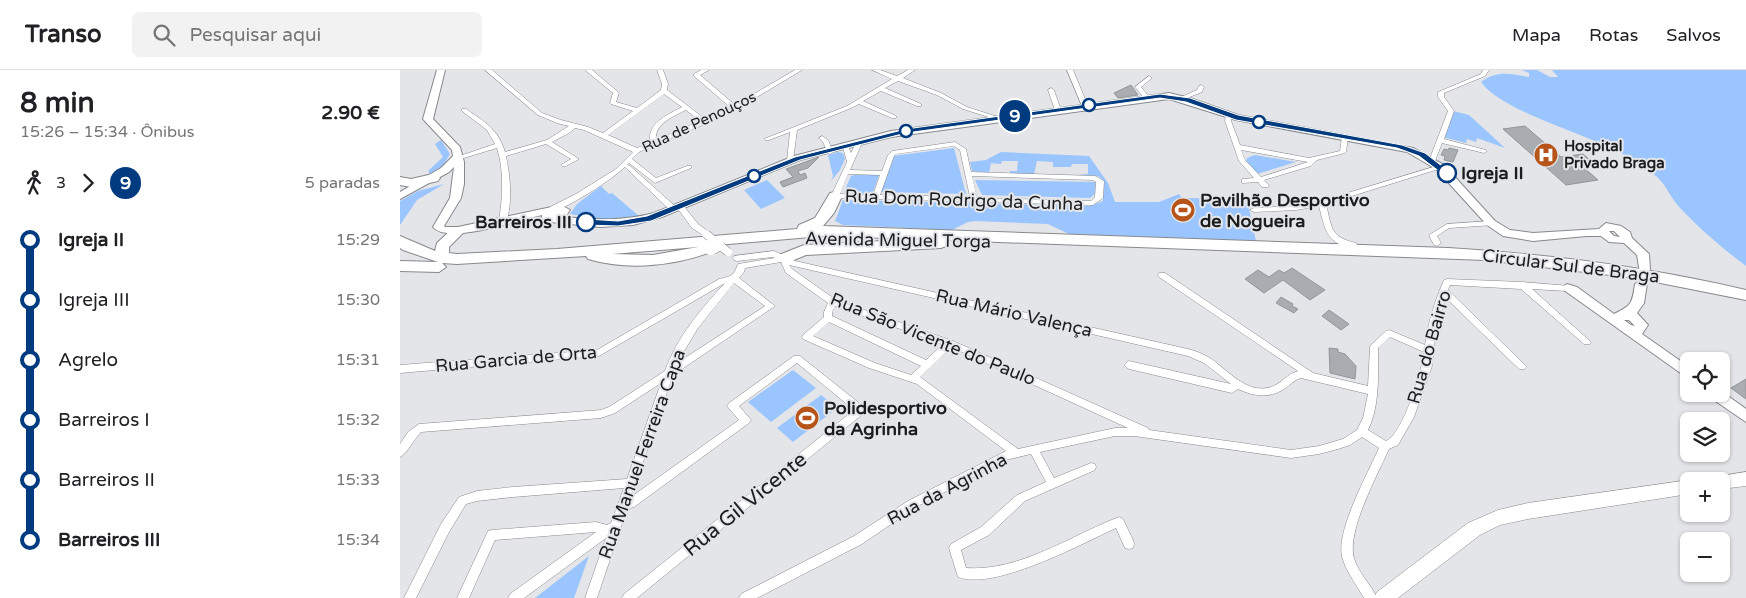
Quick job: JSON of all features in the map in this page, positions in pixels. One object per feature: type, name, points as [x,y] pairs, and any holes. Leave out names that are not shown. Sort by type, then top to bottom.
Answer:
[{"type":"highway","points":[[400,181],[411,183],[441,175]]},
{"type":"highway","points":[[761,236],[777,231],[810,227],[826,216],[835,196]]},
{"type":"highway","points":[[826,216],[831,225],[838,227],[884,228],[892,233]]},
{"type":"highway","points":[[400,266],[440,262],[442,246],[458,231]]},
{"type":"highway","name":"Avenida Miguel Torga","points":[[400,241],[440,262],[718,243],[761,236],[822,231],[1318,248],[1394,253]]},
{"type":"highway","name":"Avenida Miguel Torga","points":[[400,255],[440,262],[592,256],[822,237],[1394,253]]},
{"type":"highway","points":[[784,259],[804,250],[958,242]]},
{"type":"highway","points":[[592,256],[612,260],[630,260],[692,254],[718,243]]},
{"type":"highway","name":"Circular Sul de Braga","points":[[1394,253],[1553,261],[1671,279],[1746,295]]},
{"type":"highway","name":"Circular Sul de Braga","points":[[1394,253],[1579,270],[1656,282],[1746,302]]},
{"type":"main road","points":[[1730,481],[1746,479]]},
{"type":"main road","points":[[1383,598],[1474,529],[1498,518],[1528,511],[1680,488]]},
{"type":"street","points":[[488,70],[531,108],[566,127],[559,136]]},
{"type":"street","points":[[588,70],[616,93],[613,104],[638,110]]},
{"type":"street","points":[[603,136],[664,91],[665,84],[660,70]]},
{"type":"street","points":[[706,70],[696,75],[735,108]]},
{"type":"street","name":"Rua de Penouços","points":[[557,214],[627,162],[637,151],[735,108],[796,72],[808,70]]},
{"type":"street","points":[[875,70],[939,94],[965,108],[991,117]]},
{"type":"street","points":[[767,139],[858,101],[912,70]]},
{"type":"street","points":[[1070,70],[1085,106]]},
{"type":"street","points":[[1436,164],[1440,140],[1451,110],[1441,97],[1441,92],[1483,75],[1486,70]]},
{"type":"street","points":[[441,72],[428,119],[455,145],[459,170],[454,202],[439,221],[438,227],[442,230],[458,231],[530,215],[557,214],[600,224],[633,222],[677,208],[790,161],[906,131],[991,117],[1169,96],[1182,98],[1229,115],[1399,146],[1436,164],[1491,223],[1506,233],[1524,237],[1586,232],[1603,233],[1614,240],[1626,239],[1643,254],[1644,270]]},
{"type":"street","points":[[1147,98],[1138,87],[1149,78]]},
{"type":"street","points":[[1182,98],[1200,91],[1200,87]]},
{"type":"street","points":[[880,88],[919,104]]},
{"type":"street","points":[[1051,90],[1058,110]]},
{"type":"street","points":[[664,91],[706,122]]},
{"type":"street","points":[[858,101],[894,116]]},
{"type":"street","points":[[653,144],[652,136],[661,121],[686,106]]},
{"type":"street","points":[[464,110],[493,132],[502,155],[505,166],[503,220]]},
{"type":"street","points":[[1229,115],[1228,121],[1242,161],[1262,182]]},
{"type":"street","points":[[559,122],[574,125],[637,151]]},
{"type":"street","points":[[502,155],[547,142],[574,125]]},
{"type":"street","points":[[790,161],[794,128]]},
{"type":"street","points":[[1238,147],[1314,160],[1343,152],[1345,137]]},
{"type":"street","points":[[822,138],[826,141],[830,152]]},
{"type":"street","points":[[1440,140],[1484,151]]},
{"type":"street","points":[[547,142],[576,159],[564,165]]},
{"type":"street","points":[[835,196],[850,162],[854,159],[859,143]]},
{"type":"street","points":[[877,195],[891,155],[894,152],[955,144],[963,149],[974,200]]},
{"type":"street","points":[[441,175],[458,158],[498,145]]},
{"type":"street","points":[[846,147],[850,162]]},
{"type":"street","points":[[1245,181],[1262,182],[1309,165],[1314,160]]},
{"type":"street","points":[[627,162],[655,181],[689,167]]},
{"type":"street","points":[[627,162],[695,226],[739,262],[784,259]]},
{"type":"street","points":[[1254,210],[1296,208],[1322,203],[1436,164]]},
{"type":"street","points":[[400,196],[441,175],[459,170]]},
{"type":"street","points":[[846,172],[884,173]]},
{"type":"street","name":"Rua Dom Rodrigo da Cunha","points":[[835,196],[877,195],[1093,203],[1100,198],[1098,179],[969,174]]},
{"type":"street","points":[[441,175],[454,183],[457,189]]},
{"type":"street","name":"Rua de Penouços","points":[[557,214],[579,196]]},
{"type":"street","points":[[1322,203],[1331,235],[1342,244],[1375,247],[1394,253]]},
{"type":"street","points":[[1437,242],[1433,235],[1447,226],[1491,223]]},
{"type":"street","points":[[1318,248],[1327,243],[1331,235]]},
{"type":"street","name":"Rua São Vicente do Paulo","points":[[784,259],[786,267],[790,271],[833,302],[950,343],[1120,418],[1154,435]]},
{"type":"street","name":"Rua Mário Valença","points":[[784,259],[1176,349],[1199,356],[1237,383],[1255,392],[1270,392],[1283,387],[1294,375]]},
{"type":"street","name":"Rua Manuel Ferreira Capa","points":[[591,598],[613,527],[623,505],[668,375],[683,341],[740,272],[739,262]]},
{"type":"street","points":[[1162,275],[1313,377]]},
{"type":"street","points":[[400,453],[411,435],[419,428],[601,414],[612,410],[771,306],[733,279]]},
{"type":"street","name":"Rua Garcia de Orta","points":[[400,369],[599,353],[717,283],[733,279]]},
{"type":"street","points":[[1641,284],[1638,303],[1641,312],[1641,325],[1644,334],[1659,353]]},
{"type":"street","points":[[1446,286],[1522,285],[1567,288],[1638,331],[1641,325]]},
{"type":"street","points":[[1522,285],[1587,342]]},
{"type":"street","points":[[1446,286],[1522,367]]},
{"type":"street","name":"Rua do Bairro","points":[[1371,598],[1352,565],[1347,547],[1356,514],[1385,446],[1394,442],[1406,425],[1427,366],[1432,329],[1446,286]]},
{"type":"street","points":[[833,302],[828,312],[828,318],[806,337],[872,366],[920,381],[1016,453]]},
{"type":"street","points":[[1624,321],[1638,303]]},
{"type":"street","points":[[828,318],[928,364]]},
{"type":"street","points":[[1624,321],[1659,353],[1680,368]]},
{"type":"street","points":[[1385,446],[1364,427],[1374,347],[1389,333],[1429,350]]},
{"type":"street","points":[[913,380],[950,343]]},
{"type":"street","points":[[1277,352],[1294,375],[1313,377],[1370,390]]},
{"type":"street","name":"Rua Gil Vicente","points":[[623,505],[630,504],[746,420],[732,406],[797,358],[861,410],[628,598]]},
{"type":"street","name":"Rua Mário Valença","points":[[1129,365],[1232,389],[1237,383]]},
{"type":"street","points":[[1727,402],[1746,416]]},
{"type":"street","points":[[1120,418],[1122,432]]},
{"type":"street","name":"Rua da Agrinha","points":[[745,598],[858,540],[912,504],[1004,456],[1122,432],[1292,454],[1337,444],[1364,427]]},
{"type":"street","points":[[1034,450],[1052,484]]},
{"type":"street","points":[[1091,467],[1021,498],[985,531],[954,548],[962,573],[970,576],[1014,567],[1119,522],[1129,544]]},
{"type":"street","points":[[410,598],[445,528],[463,500],[477,496],[513,492],[630,482]]},
{"type":"street","points":[[463,598],[492,535],[613,527]]},
{"type":"street","points":[[514,598],[613,527]]},
{"type":"shaded area","points":[[1522,70],[1537,70],[1550,77],[1558,77],[1552,70],[1746,70],[1746,266],[1688,216],[1677,205],[1660,180],[1647,169],[1608,146],[1526,113],[1492,93],[1481,82],[1498,74],[1529,77],[1529,73]]},
{"type":"shaded area","points":[[1453,111],[1469,115],[1505,148],[1477,138],[1476,142],[1467,139],[1466,143],[1443,137]]},
{"type":"shaded area","points":[[441,140],[450,154],[443,166],[430,174],[428,171],[443,157],[435,144]]},
{"type":"shaded area","points":[[954,148],[966,194],[881,192],[893,156]]},
{"type":"shaded area","points":[[838,152],[843,153],[845,159],[840,170],[831,181],[833,176],[828,155]]},
{"type":"shaded area","points":[[1001,152],[1089,156],[1108,183],[1115,202],[1159,202],[1179,194],[1182,198],[1247,199],[1256,241],[1069,234],[1048,224],[975,221],[968,222],[952,230],[843,225],[835,221],[843,200],[1089,206],[1103,201],[1102,179],[1098,176],[1075,175],[1088,174],[1088,164],[1072,164],[1071,167],[1053,167],[1053,162],[1037,161],[1034,174],[1010,173],[1010,171],[1017,171],[1018,161],[1002,161],[1001,164],[991,163],[989,173],[972,171],[970,162],[986,160]]},
{"type":"shaded area","points":[[1255,155],[1296,162],[1257,174],[1246,162],[1247,158]]},
{"type":"shaded area","points":[[879,175],[872,195],[844,192],[851,176]]},
{"type":"shaded area","points":[[767,180],[785,198],[761,209],[744,190]]},
{"type":"shaded area","points":[[975,180],[1095,182],[1095,194],[1090,198],[982,195]]},
{"type":"shaded area","points":[[444,184],[417,200],[400,225],[400,201],[418,191]]},
{"type":"shaded area","points":[[601,186],[639,216],[623,219],[600,219],[570,214],[577,204]]},
{"type":"shaded area","name":"Polidesportivo da Agrinha","points":[[793,370],[816,388],[771,422],[748,402]]},
{"type":"shaded area","name":"Polidesportivo da Agrinha","points":[[821,395],[837,408],[793,442],[777,428]]},
{"type":"shaded area","points":[[589,556],[574,598],[535,598]]},
{"type":"building","points":[[1131,85],[1138,95],[1118,98],[1114,93]]},
{"type":"building","name":"Hospital Privado Braga","points":[[1525,126],[1561,157],[1583,154],[1595,164],[1582,166],[1598,180],[1566,185],[1503,129]]},
{"type":"building","points":[[1449,148],[1458,150],[1453,162],[1444,160],[1445,156],[1441,155],[1444,149],[1448,150]]},
{"type":"building","points":[[819,157],[808,168],[798,171],[800,175],[805,173],[807,178],[783,187],[780,182],[793,177],[786,169]]},
{"type":"building","points":[[1292,268],[1325,290],[1310,300],[1283,280],[1264,293],[1245,279],[1258,270],[1269,277],[1279,270],[1284,273]]},
{"type":"building","points":[[1281,297],[1298,309],[1294,313],[1276,303]]},
{"type":"building","points":[[1329,310],[1349,324],[1341,330],[1322,316]]},
{"type":"building","points":[[1329,348],[1338,349],[1338,352],[1345,354],[1356,366],[1355,379],[1330,373]]},
{"type":"building","points":[[1746,379],[1746,399],[1731,388]]},
{"type":"bus line","name":"9","points":[[586,222],[618,224],[648,219],[797,158],[830,152],[906,131],[1160,96],[1187,100],[1236,117],[1399,146],[1422,155],[1447,173]]},
{"type":"place","name":"Hospital Privado Braga","points":[[1546,155]]},
{"type":"place","name":"Igreja II","points":[[1447,173]]},
{"type":"place","name":"Pavilhão Desportivo de Nogueira","points":[[1183,210]]},
{"type":"place","name":"Barreiros III","points":[[586,222]]},
{"type":"place","name":"Polidesportivo da Agrinha","points":[[807,418]]}]
